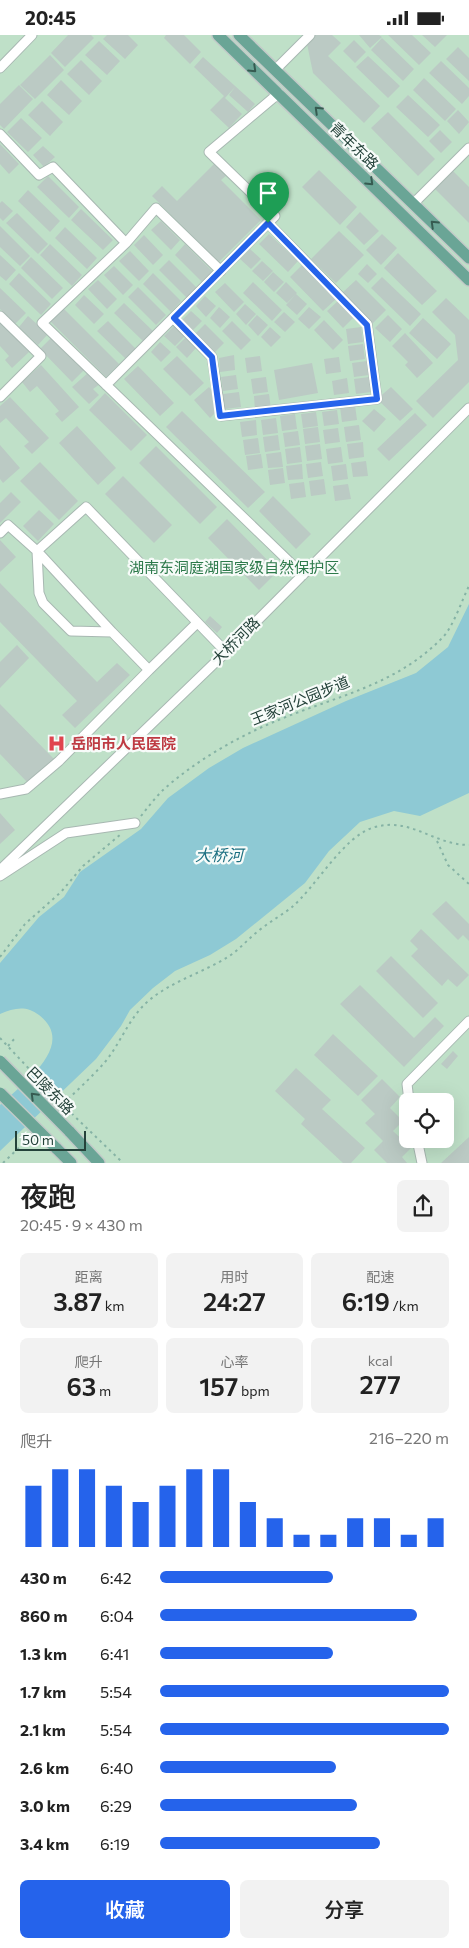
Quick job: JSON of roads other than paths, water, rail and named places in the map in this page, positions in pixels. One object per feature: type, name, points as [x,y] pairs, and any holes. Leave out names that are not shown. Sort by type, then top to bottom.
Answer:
[{"type":"main road","name":"青年东路","points":[[218,35],[469,280]]},
{"type":"main road","name":"青年东路","points":[[239,35],[469,258]]},
{"type":"main road","name":"巴陵东路","points":[[0,1061],[99,1163]]},
{"type":"main road","points":[[0,1093],[71,1163]]},
{"type":"street","points":[[2,63],[32,35]]},
{"type":"street","points":[[276,69],[310,35]]},
{"type":"street","points":[[106,385],[275,216],[209,151],[279,93]]},
{"type":"street","points":[[0,134],[39,175],[52,167],[126,243]]},
{"type":"street","points":[[413,204],[469,148]]},
{"type":"street","points":[[221,271],[156,209],[126,243],[42,323],[303,575]]},
{"type":"street","points":[[174,318],[212,357],[220,416],[377,399],[367,325],[268,223]]},
{"type":"street","points":[[0,317],[41,357],[0,397]]},
{"type":"street","name":"大桥河路","points":[[0,870],[226,652],[469,408]]},
{"type":"street","points":[[37,551],[86,507],[226,652]]},
{"type":"street","points":[[0,533],[8,525],[37,551],[149,670]]},
{"type":"street","points":[[37,551],[39,593],[43,603],[71,631],[112,631]]},
{"type":"street","points":[[0,794],[26,789],[59,761],[198,623]]},
{"type":"street","points":[[0,876],[66,833],[135,823]]},
{"type":"street","points":[[408,1093],[407,1084],[469,1021]]},
{"type":"street","points":[[418,1148],[422,1163]]},
{"type":"water","name":"大桥河","points":[[469,604],[469,793],[420,816],[394,811],[360,822],[329,851],[305,883],[236,939],[210,955],[175,971],[153,988],[130,1010],[121,1026],[96,1059],[0,1151],[0,1105],[42,1063],[50,1051],[52,1039],[49,1027],[34,1012],[20,1009],[0,1014],[0,963],[39,917],[64,897],[80,872],[141,829],[168,798],[209,768],[243,748],[346,701],[416,673],[448,647]]},
{"type":"place","name":"岳阳市人民医院","points":[[57,744]]},
{"type":"park label","name":"湖南东洞庭湖国家级自然保护区","points":[[234,568]]}]
